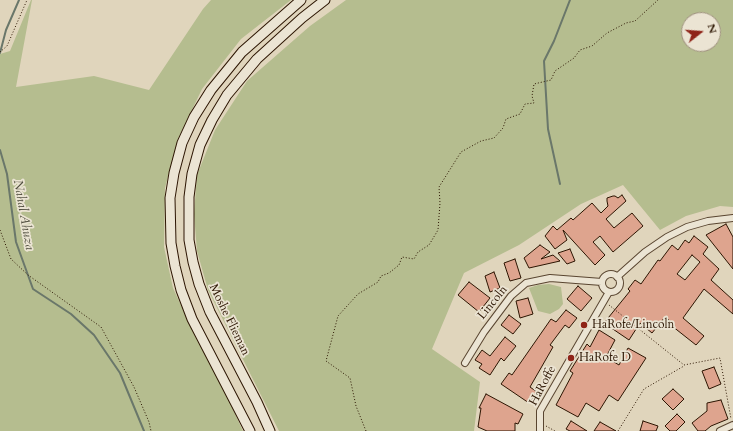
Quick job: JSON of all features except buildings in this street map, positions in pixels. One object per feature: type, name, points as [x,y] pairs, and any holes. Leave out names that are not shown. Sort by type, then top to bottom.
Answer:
[{"type":"main road","points":[[250,431],[194,323],[181,290],[177,278],[171,243],[170,198],[174,173],[182,142],[194,117],[211,90],[242,52],[301,0]]},
{"type":"main road","name":"Moshe Flieman","points":[[270,431],[257,402],[212,316],[199,284],[193,262],[188,210],[192,174],[200,145],[212,120],[227,95],[257,59],[302,18],[325,0]]},
{"type":"street","points":[[617,277],[645,252],[667,237],[687,227],[708,220],[733,218]]},
{"type":"street","points":[[611,274],[617,277],[620,282],[619,288],[615,291],[609,292],[604,288],[602,282],[603,279],[611,274]]},
{"type":"street","name":"Lincoln","points":[[465,363],[484,332],[511,296],[526,283],[550,278],[602,282]]},
{"type":"street","name":"HaRoffe","points":[[540,431],[540,411],[609,292]]},
{"type":"street","points":[[720,431],[732,425]]},
{"type":"path","points":[[0,52],[7,46],[27,0]]},
{"type":"path","points":[[366,431],[356,406],[350,378],[326,361],[338,316],[358,294],[378,282],[381,276],[389,273],[399,265],[402,257],[414,259],[418,252],[429,245],[438,230],[440,204],[439,187],[462,152],[481,141],[494,138],[503,128],[506,119],[520,114],[525,104],[534,104],[532,96],[534,84],[551,80],[555,71],[574,58],[580,50],[592,46],[607,33],[626,23],[635,21],[658,0]]},
{"type":"path","points":[[0,230],[11,260],[28,275],[101,327],[134,387],[149,422],[151,431]]},
{"type":"path","points":[[604,301],[684,365]]},
{"type":"path","points":[[618,431],[644,389],[684,365],[720,358],[732,425]]},
{"type":"path","points":[[540,423],[555,431]]},
{"type":"green space","points":[[31,0],[16,87],[94,76],[149,90],[203,9],[211,0],[291,0],[241,39],[202,89],[178,139],[165,188],[164,247],[173,288],[198,342],[223,388],[243,431],[0,431],[0,54],[10,51]]},
{"type":"green space","points":[[346,0],[733,0],[733,207],[720,206],[686,216],[660,230],[623,185],[581,204],[519,245],[464,273],[432,349],[480,382],[474,431],[279,431],[208,290],[197,251],[194,214],[197,175],[215,130],[247,81],[310,26]]},
{"type":"green space","points":[[549,284],[561,287],[563,304],[559,309],[550,314],[538,311],[529,288]]},
{"type":"waterway","name":"Nahal Ahuza","points":[[0,53],[6,30],[19,0]]},
{"type":"waterway","points":[[560,184],[548,129],[544,61],[554,41],[570,0]]},
{"type":"waterway","name":"Nahal Ahuza","points":[[0,150],[7,174],[16,242],[33,289],[71,314],[94,335],[120,373],[144,431]]},
{"type":"place","name":"HaRofe/Lincoln","points":[[584,325]]},
{"type":"place","name":"HaRofe D","points":[[571,358]]}]
